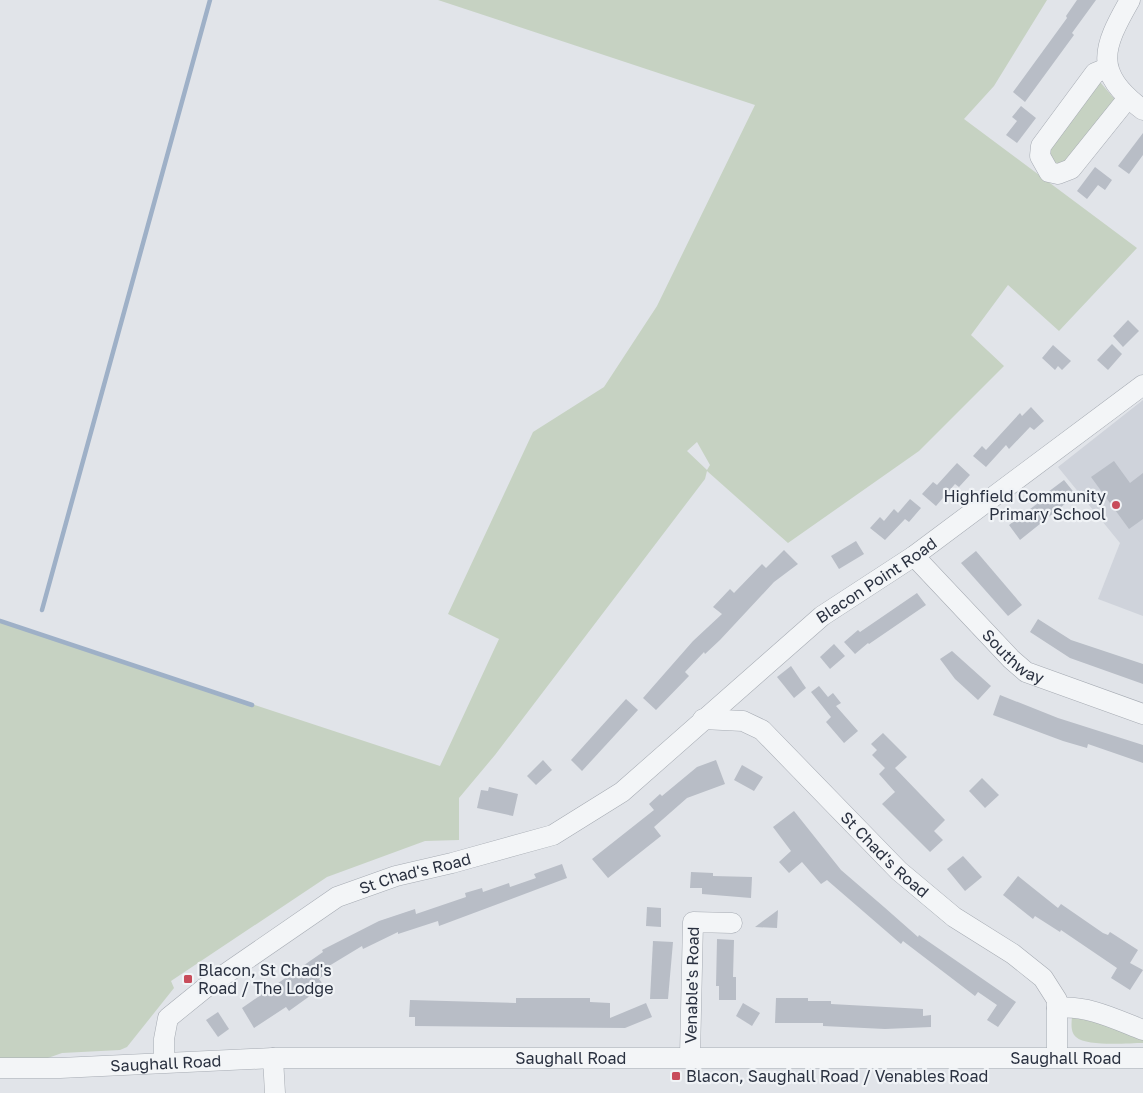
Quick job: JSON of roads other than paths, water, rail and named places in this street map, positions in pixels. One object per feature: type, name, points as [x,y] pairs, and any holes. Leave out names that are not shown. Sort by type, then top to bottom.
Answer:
[{"type":"street","points":[[1107,68],[1096,74],[1041,146],[1040,156],[1049,172],[1058,174],[1071,169],[1135,104],[1116,86],[1107,68],[1108,49],[1112,32],[1130,0]]},
{"type":"street","name":"Blacon Point Road","points":[[708,715],[822,616],[914,556],[1143,385]]},
{"type":"street","name":"Southway","points":[[914,556],[1011,659],[1026,672],[1143,714]]},
{"type":"street","name":"St Chad's Road","points":[[164,1062],[164,1039],[168,1018],[205,988],[337,897],[396,876],[452,863],[553,835],[622,792],[708,715],[743,721],[762,730],[899,871],[954,917],[1013,954],[1043,978],[1057,1000],[1057,1057]]},
{"type":"street","name":"Venable's Road","points":[[690,1056],[693,922],[732,923]]},
{"type":"street","points":[[1057,1008],[1075,1006],[1086,1008],[1143,1030]]},
{"type":"street","name":"Saughall Road","points":[[0,1068],[60,1068],[273,1058],[690,1056],[1143,1058]]},
{"type":"street","points":[[273,1058],[275,1093]]},
{"type":"waterway","points":[[42,610],[210,0]]},
{"type":"waterway","points":[[0,621],[252,705]]},
{"type":"place","name":"Highfield Community Primary School","points":[[1116,505]]},
{"type":"place","name":"Blacon, St Chad's Road / The Lodge","points":[[188,979]]},
{"type":"place","name":"Blacon, Saughall Road / Venables Road","points":[[676,1076]]}]
